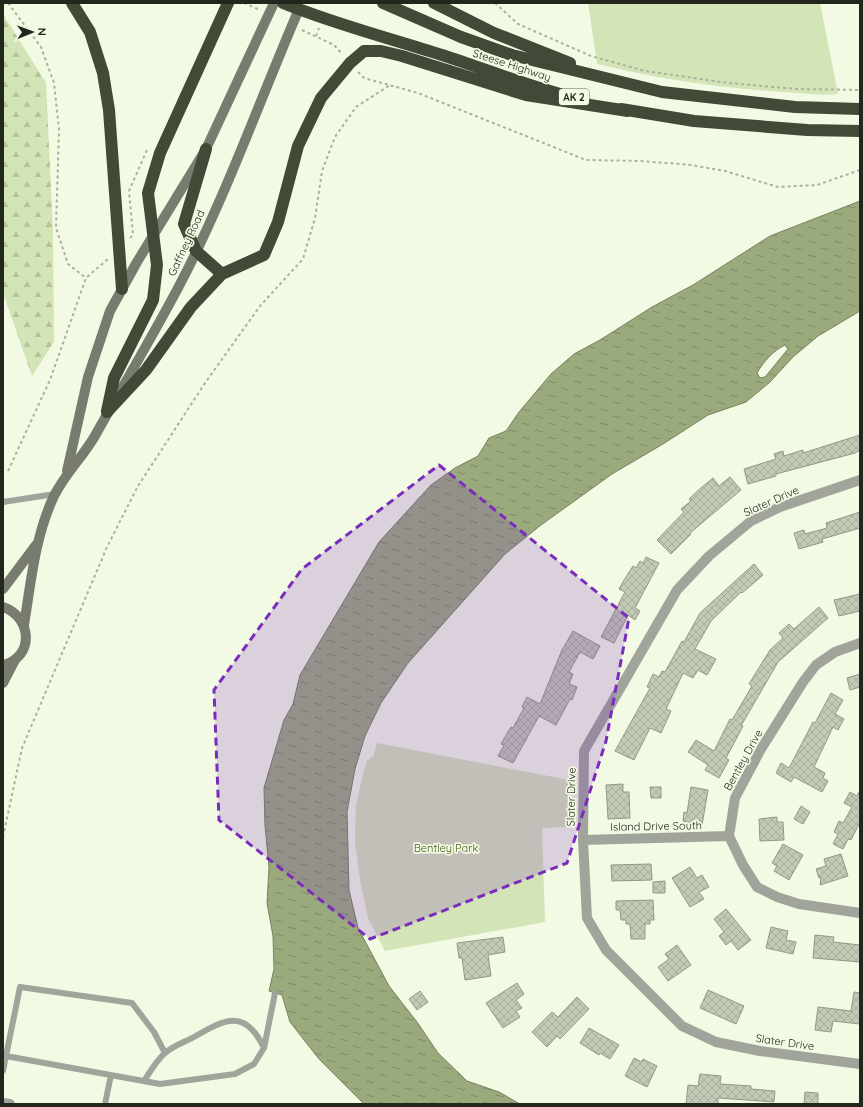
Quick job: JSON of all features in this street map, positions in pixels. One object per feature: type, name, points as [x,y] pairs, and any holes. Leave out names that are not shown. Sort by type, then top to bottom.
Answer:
[{"type":"highway","points":[[72,3],[90,32],[103,73],[109,110],[122,289]]},
{"type":"highway","points":[[107,412],[114,378],[153,300],[157,265],[148,193],[160,153],[228,3]]},
{"type":"highway","name":"Steese Highway","points":[[283,3],[299,10],[443,56],[520,83],[628,111],[694,121],[806,130],[860,131]]},
{"type":"highway","name":"Steese Highway","points":[[383,3],[461,36],[512,55],[662,92],[751,103],[860,109]]},
{"type":"highway","points":[[434,3],[494,33],[619,82]]},
{"type":"highway","points":[[107,412],[146,370],[191,306],[222,274],[264,255],[278,222],[298,146],[321,98],[350,63],[364,51],[381,51],[402,56],[526,95],[628,111]]},
{"type":"highway","points":[[206,149],[184,224],[196,251],[222,274]]},
{"type":"main road","name":"Gaffney Road","points":[[67,473],[88,376],[110,311],[153,236],[206,149],[274,3]]},
{"type":"main road","name":"Gaffney Road","points":[[15,659],[23,650],[26,641],[24,625],[37,543],[55,494],[67,473],[95,436],[107,412],[178,288],[239,155],[299,10]]},
{"type":"main road","name":"Gaffney Road","points":[[3,589],[37,543]]},
{"type":"main road","points":[[3,607],[14,612],[24,625]]},
{"type":"main road","points":[[3,665],[15,659]]},
{"type":"main road","points":[[3,683],[15,659]]},
{"type":"street","name":"Slater Drive","points":[[860,480],[780,508],[751,521],[709,556],[677,590],[584,751],[583,840],[586,918],[606,950],[682,1026],[716,1042],[760,1052],[860,1064]]},
{"type":"street","name":"Bentley Drive","points":[[729,836],[735,798],[761,749],[803,682],[816,665],[835,652],[860,643]]},
{"type":"street","name":"Island Drive South","points":[[583,840],[729,836]]},
{"type":"street","points":[[729,836],[742,865],[757,887],[776,897],[799,904],[860,913]]},
{"type":"street","points":[[3,1103],[10,1104]]},
{"type":"lane","points":[[3,502],[55,494]]},
{"type":"lane","points":[[3,1071],[20,988],[132,1003],[154,1032],[165,1053]]},
{"type":"lane","points":[[6,1056],[160,1084],[235,1074],[254,1064],[264,1048],[276,993]]},
{"type":"lane","points":[[144,1081],[165,1053],[217,1024],[229,1020],[240,1021],[251,1028],[258,1035],[264,1048]]},
{"type":"lane","points":[[105,1104],[111,1075]]},
{"type":"path","points":[[8,3],[41,47],[54,83],[59,128],[56,228],[68,264],[86,278]]},
{"type":"path","points":[[244,3],[269,14]]},
{"type":"path","points":[[495,3],[518,24],[591,56],[645,71],[728,83],[799,89],[860,90]]},
{"type":"path","points":[[292,25],[334,45],[344,56]]},
{"type":"path","points":[[316,36],[317,32]]},
{"type":"path","points":[[359,73],[364,78],[418,94],[586,160],[641,161],[691,165],[725,172],[778,187],[817,185],[860,170]]},
{"type":"path","points":[[3,837],[22,748],[110,541],[138,486],[205,382],[260,306],[303,259],[315,218],[322,171],[335,137],[356,108],[390,85]]},
{"type":"path","points":[[8,471],[50,380],[86,278],[107,259]]},
{"type":"highlighted area","points":[[439,465],[629,618],[606,741],[567,863],[370,939],[219,820],[214,690],[302,569]]},
{"type":"green space","points":[[588,3],[820,3],[838,94],[810,94],[713,85],[643,74],[597,64]]},
{"type":"green space","points":[[3,14],[46,83],[53,230],[54,342],[32,376],[3,293]]},
{"type":"green space","name":"Bentley Park","points":[[377,743],[569,780],[568,827],[542,828],[545,922],[385,951],[368,918],[360,880],[355,841],[356,805],[367,761],[374,755]]},
{"type":"water","points":[[860,201],[860,311],[818,336],[793,357],[770,382],[746,402],[708,415],[612,474],[541,525],[505,554],[408,663],[381,703],[365,736],[355,769],[347,812],[349,890],[358,928],[389,986],[417,1022],[438,1053],[467,1081],[499,1092],[520,1104],[364,1104],[319,1059],[290,1022],[282,995],[269,991],[274,969],[273,936],[267,903],[269,867],[265,825],[264,788],[284,720],[293,704],[300,675],[379,542],[431,485],[455,468],[478,456],[489,438],[506,431],[519,412],[551,374],[574,354],[600,340],[652,307],[693,285],[770,236]],"holes":[[[785,345],[788,349],[765,377],[760,378],[757,373],[769,357]]]},
{"type":"building","points":[[860,435],[860,450],[855,453],[776,474],[776,476],[748,484],[744,469],[776,459],[774,454],[783,451],[784,456],[803,450],[803,453]]},
{"type":"building","points":[[730,477],[741,490],[690,533],[691,534],[671,554],[657,540],[684,512],[681,509],[691,501],[689,499],[702,487],[713,478],[719,486]]},
{"type":"building","points":[[860,512],[860,528],[822,539],[823,542],[799,549],[794,533],[804,530],[805,534],[827,528],[826,523]]},
{"type":"building","points":[[646,557],[659,563],[635,608],[640,611],[635,620],[628,615],[614,643],[601,637],[625,592],[619,589],[624,580],[633,566],[636,568],[640,561],[643,563]]},
{"type":"building","points":[[754,564],[763,575],[742,593],[741,592],[711,621],[695,649],[716,659],[707,675],[698,670],[693,678],[683,673],[666,709],[671,711],[661,733],[650,728],[634,760],[615,751],[650,688],[647,687],[653,674],[659,677],[662,671],[665,672],[700,613]]},
{"type":"building","points":[[860,594],[860,611],[839,616],[834,600]]},
{"type":"building","points":[[819,607],[828,618],[778,662],[741,726],[743,726],[726,758],[729,760],[719,778],[705,770],[708,765],[688,752],[696,740],[714,751],[730,719],[732,720],[752,686],[749,684],[770,650],[783,638],[779,633],[789,624],[794,629]]},
{"type":"building","points":[[573,631],[600,646],[593,659],[580,652],[569,672],[573,674],[569,684],[577,687],[572,700],[570,699],[556,725],[539,716],[513,763],[498,756],[504,745],[501,744],[511,727],[513,728],[524,708],[522,707],[527,697],[540,704],[562,650]]},
{"type":"building","points":[[860,674],[860,687],[850,690],[847,678]]},
{"type":"building","points":[[831,693],[843,700],[835,714],[844,719],[838,730],[833,727],[814,767],[825,773],[823,778],[828,781],[822,792],[794,777],[791,782],[776,773],[781,763],[789,768],[813,722],[815,723]]},
{"type":"building","points":[[623,784],[623,792],[629,792],[630,818],[608,819],[606,785]]},
{"type":"building","points":[[650,787],[661,787],[661,798],[651,798]]},
{"type":"building","points":[[691,787],[708,790],[702,825],[683,821],[684,812],[687,813]]},
{"type":"building","points":[[860,790],[860,822],[851,840],[848,839],[843,849],[833,844],[838,834],[834,832],[839,821],[843,823],[852,807],[844,803],[850,792],[857,796]]},
{"type":"building","points":[[801,806],[810,812],[803,824],[794,819]]},
{"type":"building","points":[[777,817],[777,822],[783,822],[784,840],[760,841],[759,819]]},
{"type":"building","points":[[783,844],[803,855],[789,880],[774,871],[777,866],[772,863]]},
{"type":"building","points":[[841,854],[848,876],[820,885],[821,878],[819,878],[816,869],[826,866],[824,859]]},
{"type":"building","points":[[651,864],[652,880],[612,881],[611,865]]},
{"type":"building","points":[[690,867],[697,878],[702,875],[709,887],[699,892],[704,899],[690,907],[672,878]]},
{"type":"building","points":[[665,881],[665,893],[653,893],[653,882]]},
{"type":"building","points":[[653,900],[654,920],[650,920],[650,924],[645,924],[645,939],[631,939],[630,924],[626,924],[626,920],[621,920],[620,910],[616,910],[616,901]]},
{"type":"building","points":[[726,909],[751,940],[738,950],[731,941],[726,945],[719,936],[724,932],[714,919]]},
{"type":"building","points":[[771,927],[788,931],[786,940],[796,942],[793,954],[766,948]]},
{"type":"building","points":[[815,935],[834,937],[833,942],[860,945],[860,962],[813,958]]},
{"type":"building","points":[[503,937],[505,952],[488,955],[491,976],[465,980],[462,958],[459,958],[457,943]]},
{"type":"building","points":[[677,945],[691,965],[668,981],[658,967],[669,959],[665,954]]},
{"type":"building","points":[[517,983],[524,994],[516,1000],[522,1008],[516,1011],[520,1017],[503,1028],[486,1003]]},
{"type":"building","points":[[708,990],[744,1006],[736,1024],[700,1008]]},
{"type":"building","points":[[420,991],[428,1002],[417,1010],[409,999]]},
{"type":"building","points":[[854,992],[860,993],[860,1024],[833,1021],[831,1032],[815,1030],[818,1007],[851,1011]]},
{"type":"building","points":[[577,997],[589,1009],[560,1039],[557,1036],[547,1047],[532,1032],[552,1012],[558,1017]]},
{"type":"building","points":[[589,1028],[619,1045],[610,1059],[600,1053],[599,1055],[580,1043]]},
{"type":"building","points":[[634,1058],[642,1062],[643,1059],[657,1066],[647,1087],[625,1076]]},
{"type":"building","points":[[700,1074],[721,1076],[720,1084],[751,1086],[751,1089],[775,1091],[774,1102],[718,1098],[718,1104],[686,1104],[688,1085],[698,1086]]},
{"type":"building","points":[[805,1092],[818,1093],[818,1104],[804,1104]]}]
